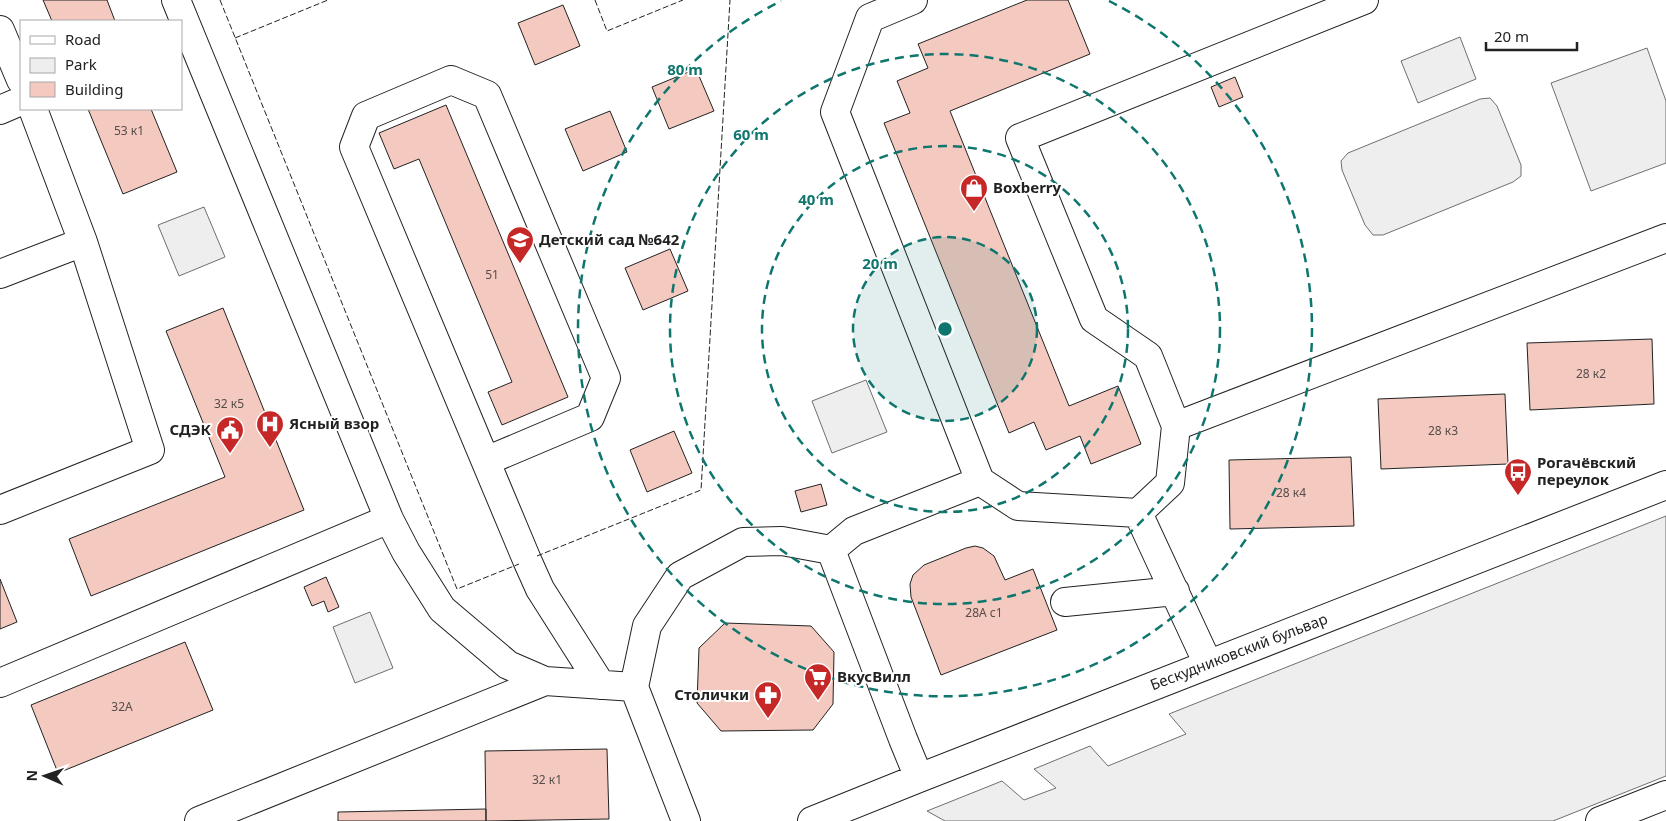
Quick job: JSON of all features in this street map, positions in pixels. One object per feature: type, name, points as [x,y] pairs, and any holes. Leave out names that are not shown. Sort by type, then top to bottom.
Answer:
[{"type":"street","points":[[176,0],[389,519],[406,552],[442,609],[508,665],[545,681],[634,687]]},
{"type":"street","points":[[913,0],[870,18],[835,112],[980,481],[1018,506],[1138,514],[1170,483],[1176,426],[1148,356],[1094,319],[1020,138],[1364,0]]},
{"type":"street","points":[[0,30],[20,78]]},
{"type":"street","points":[[486,461],[590,417],[606,378],[487,95],[451,80],[366,116],[354,147],[486,461],[540,589],[601,685]]},
{"type":"street","points":[[0,110],[20,102]]},
{"type":"street","points":[[0,510],[150,450],[83,242],[33,110]]},
{"type":"street","points":[[1176,426],[1666,238]]},
{"type":"street","points":[[0,274],[83,242]]},
{"type":"street","points":[[686,821],[634,687],[647,626],[680,576],[743,542],[782,541],[831,550],[854,531],[980,481]]},
{"type":"street","name":"Бескудниковский бульвар","points":[[812,821],[1666,485]]},
{"type":"street","points":[[1138,514],[1208,664]]},
{"type":"street","points":[[0,683],[389,519]]},
{"type":"street","points":[[831,550],[919,778]]},
{"type":"street","points":[[1065,602],[1174,591]]},
{"type":"street","points":[[199,821],[545,681]]},
{"type":"street","points":[[1600,821],[1666,795]]},
{"type":"green space","points":[[1460,37],[1476,79],[1418,103],[1401,61]]},
{"type":"green space","points":[[1647,48],[1666,101],[1666,163],[1591,191],[1551,83]]},
{"type":"green space","points":[[1490,98],[1497,106],[1521,165],[1521,176],[1513,182],[1383,235],[1373,235],[1365,225],[1342,170],[1341,161],[1348,153],[1480,99]]},
{"type":"green space","points":[[204,207],[225,257],[179,276],[158,225]]},
{"type":"green space","points":[[866,380],[887,432],[832,453],[812,401]]},
{"type":"green space","points":[[1666,516],[1666,776],[1553,821],[945,821],[927,811],[1002,781],[1024,800],[1056,788],[1034,769],[1090,746],[1108,766],[1186,734],[1169,714]]},
{"type":"green space","points":[[370,612],[393,668],[355,683],[333,627]]},
{"type":"building","points":[[43,0],[107,0],[115,20],[52,20]]},
{"type":"building","points":[[1027,0],[1068,0],[1090,54],[950,111],[1069,406],[1118,386],[1141,444],[1091,464],[1080,436],[1046,450],[1034,422],[1009,433],[884,123],[910,113],[897,81],[928,68],[918,44]]},
{"type":"building","points":[[563,5],[580,46],[535,65],[518,23]]},
{"type":"building","points":[[696,69],[714,111],[669,129],[652,87]]},
{"type":"building","points":[[1235,77],[1243,97],[1219,107],[1211,87]]},
{"type":"building","points":[[446,105],[568,397],[502,425],[488,392],[512,382],[419,159],[394,169],[379,133]]},
{"type":"building","points":[[88,110],[151,110],[177,172],[123,194]]},
{"type":"building","points":[[610,111],[627,152],[583,171],[565,129]]},
{"type":"building","points":[[670,249],[688,291],[643,310],[625,268]]},
{"type":"building","points":[[223,308],[304,510],[91,596],[69,539],[225,477],[166,331]]},
{"type":"building","points":[[1652,339],[1654,404],[1530,410],[1527,343]]},
{"type":"building","points":[[1505,394],[1508,464],[1381,469],[1378,399]]},
{"type":"building","points":[[674,431],[692,473],[647,492],[630,450]]},
{"type":"building","points":[[1351,457],[1354,526],[1230,529],[1229,460]]},
{"type":"building","points":[[821,484],[827,505],[801,512],[795,491]]},
{"type":"building","points":[[975,546],[983,548],[994,556],[1005,580],[1033,569],[1057,630],[941,675],[911,597],[910,584],[913,575],[924,565]]},
{"type":"building","points":[[326,577],[339,607],[328,612],[324,601],[312,606],[304,587]]},
{"type":"building","points":[[0,579],[17,622],[0,629]]},
{"type":"building","points":[[725,623],[811,626],[834,652],[833,704],[813,730],[721,731],[697,703],[699,648]]},
{"type":"building","points":[[185,642],[213,710],[58,773],[31,705]]},
{"type":"building","points":[[607,749],[609,819],[486,821],[485,751]]},
{"type":"building","points":[[486,809],[486,821],[338,821],[338,812]]},
{"type":"fence","points":[[220,0],[457,589],[519,564]]},
{"type":"fence","points":[[235,38],[328,0]]},
{"type":"fence","points":[[595,0],[607,31],[683,0]]},
{"type":"fence","points":[[537,556],[701,490],[730,0]]},
{"type":"place","name":"Boxberry","points":[[974,212]]},
{"type":"place","name":"Детский сад №642","points":[[520,264]]},
{"type":"place","name":"Ясный взор","points":[[270,448]]},
{"type":"place","name":"СДЭК","points":[[230,454]]},
{"type":"place","name":"Рогачёвский переулок","points":[[1518,496]]},
{"type":"place","name":"ВкусВилл","points":[[818,701]]},
{"type":"place","name":"Столички","points":[[768,719]]}]
